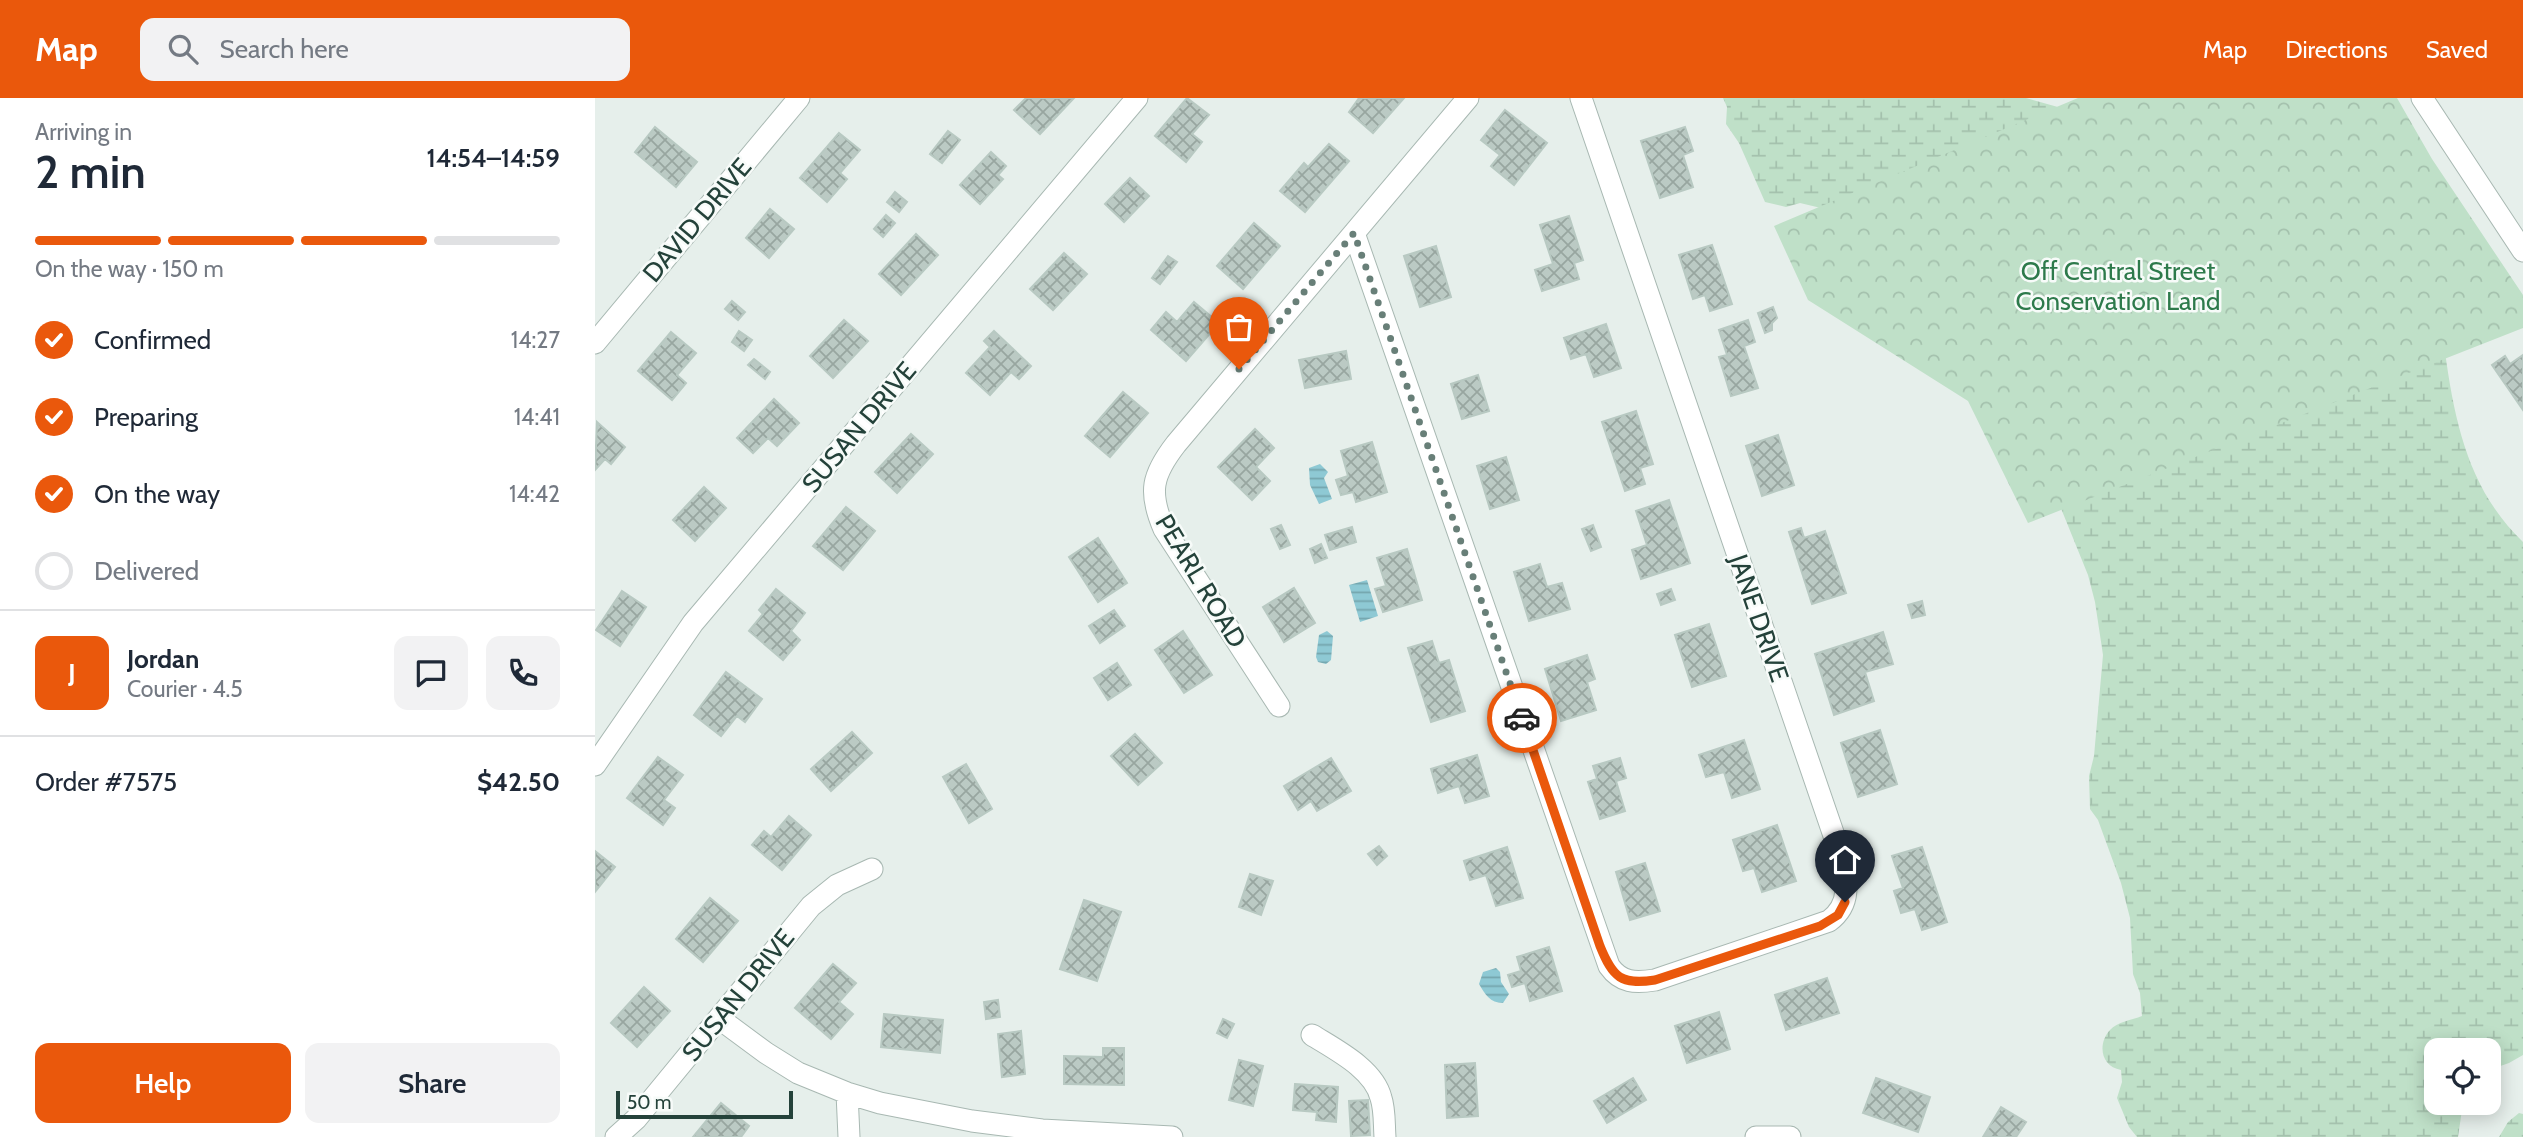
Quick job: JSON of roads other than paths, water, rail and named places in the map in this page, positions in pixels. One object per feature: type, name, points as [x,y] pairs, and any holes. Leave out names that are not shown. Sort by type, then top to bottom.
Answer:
[{"type":"street","name":"DAVID DRIVE","points":[[595,343],[799,98]]},
{"type":"street","name":"SUSAN DRIVE","points":[[595,765],[693,623],[1137,98]]},
{"type":"street","name":"PEARL ROAD","points":[[1279,706],[1164,529],[1155,504],[1155,476],[1176,444],[1468,98]]},
{"type":"street","name":"JANE DRIVE","points":[[1354,233],[1609,967],[1615,975],[1631,982],[1655,980],[1820,926],[1838,915],[1845,902],[1847,886],[1841,856],[1581,98]]},
{"type":"street","points":[[2422,98],[2523,251]]},
{"type":"street","name":"SUSAN DRIVE","points":[[616,1137],[636,1119],[811,906],[837,885],[872,869]]},
{"type":"street","points":[[720,1019],[780,1062],[847,1093],[880,1103],[1042,1130],[1172,1137]]},
{"type":"street","points":[[1312,1035],[1363,1069],[1379,1090],[1383,1102],[1385,1137]]},
{"type":"street","points":[[847,1093],[849,1137]]},
{"type":"street","points":[[1756,1137],[1790,1137]]},
{"type":"water","points":[[1320,464],[1328,472],[1324,478],[1332,499],[1319,504],[1310,485],[1309,468]]},
{"type":"water","points":[[1367,580],[1378,616],[1360,622],[1349,585]]},
{"type":"water","points":[[1327,631],[1333,636],[1331,660],[1326,664],[1318,662],[1316,657],[1319,635]]},
{"type":"water","points":[[1496,968],[1509,994],[1503,1003],[1491,1000],[1479,984],[1483,972]]},
{"type":"park label","name":"Off Central Street Conservation Land","points":[[2118,286]]}]
